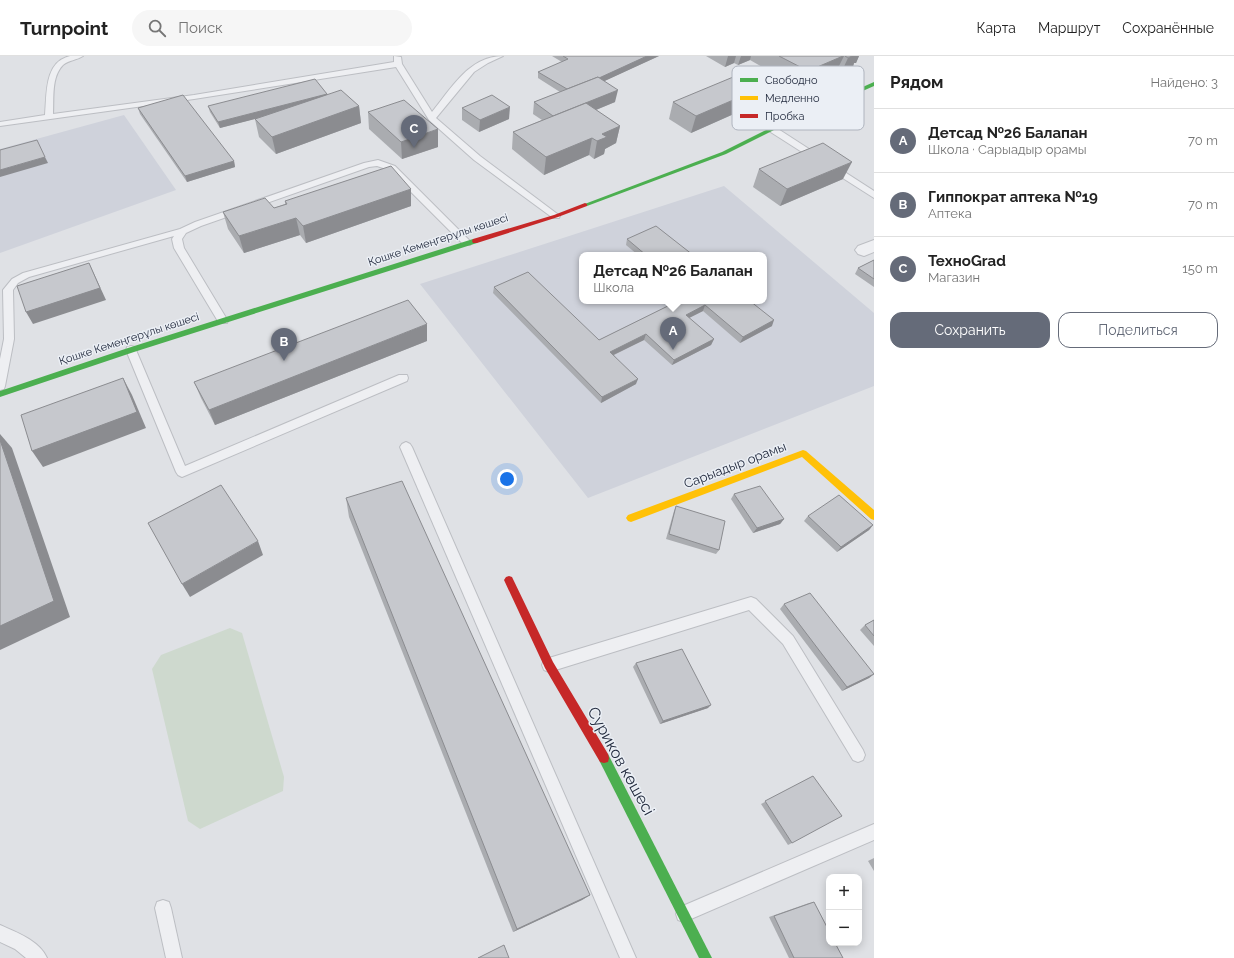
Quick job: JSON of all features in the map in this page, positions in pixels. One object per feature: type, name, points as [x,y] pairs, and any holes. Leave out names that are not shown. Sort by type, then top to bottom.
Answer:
[{"type":"street","name":"Қошке Кемеңгерұлы көшесі","points":[[864,88],[874,84]]},
{"type":"street","name":"Қошке Кемеңгерұлы көшесі","points":[[0,394],[131,350],[556,216],[724,153],[770,130]]},
{"type":"street","name":"Сарыадыр орамы","points":[[631,518],[803,453],[874,516]]},
{"type":"street","name":"Суриков көшесі","points":[[509,580],[548,664],[610,767],[706,958]]},
{"type":"lane","points":[[49,118],[53,74],[58,66],[65,60],[79,56]]},
{"type":"lane","points":[[432,118],[471,70],[485,61],[499,56]]},
{"type":"lane","points":[[0,124],[194,97],[397,60],[432,118],[477,158],[556,216]]},
{"type":"lane","points":[[774,130],[874,195]]},
{"type":"lane","points":[[0,386],[9,339],[8,290],[16,281],[26,275],[183,231],[198,224],[359,167],[378,163],[392,168],[467,243]]},
{"type":"lane","points":[[183,231],[177,239],[179,248],[223,321]]},
{"type":"lane","points":[[131,350],[182,472],[403,378]]},
{"type":"lane","points":[[406,447],[628,958]]},
{"type":"lane","points":[[548,664],[751,603],[788,640],[858,754]]},
{"type":"lane","points":[[684,914],[874,832]]},
{"type":"lane","points":[[163,908],[174,958]]},
{"type":"lane","points":[[0,933],[20,943],[39,958]]},
{"type":"shaded area","points":[[124,115],[176,190],[0,253],[0,149]]},
{"type":"shaded area","points":[[724,186],[874,313],[874,386],[588,498],[420,284]]},
{"type":"shaded area","points":[[230,628],[242,633],[284,777],[283,791],[200,829],[188,821],[152,669],[161,655]]},
{"type":"building","points":[[563,56],[647,56],[599,78],[598,77],[567,89],[538,72],[568,59]]},
{"type":"building","points":[[779,56],[843,56],[820,66],[798,66]]},
{"type":"building","points":[[598,77],[618,90],[553,116],[534,102]]},
{"type":"building","points":[[732,77],[732,100],[696,116],[673,102]]},
{"type":"building","points":[[315,79],[327,94],[218,122],[208,106]]},
{"type":"building","points":[[341,90],[359,106],[272,137],[255,119]]},
{"type":"building","points":[[183,95],[234,161],[185,176],[138,108]]},
{"type":"building","points":[[492,95],[510,107],[480,120],[462,108]]},
{"type":"building","points":[[404,100],[438,129],[401,142],[368,112]]},
{"type":"building","points":[[586,103],[620,126],[602,134],[607,137],[597,141],[592,138],[546,157],[513,132]]},
{"type":"building","points":[[37,140],[45,157],[0,170],[0,150]]},
{"type":"building","points":[[823,143],[852,162],[787,189],[759,169]]},
{"type":"building","points":[[391,166],[411,189],[303,226],[296,218],[239,236],[223,212],[265,198],[274,208],[287,204],[285,201]]},
{"type":"building","points":[[656,226],[689,252],[642,252],[627,239]]},
{"type":"building","points":[[874,260],[874,279],[858,268]]},
{"type":"building","points":[[89,263],[100,288],[26,312],[17,286]]},
{"type":"building","points":[[528,272],[599,340],[672,304],[754,304],[774,320],[743,337],[705,305],[686,315],[714,339],[674,360],[646,334],[610,352],[638,379],[602,397],[494,287]]},
{"type":"building","points":[[408,300],[427,324],[209,410],[194,382]]},
{"type":"building","points":[[123,378],[137,412],[32,451],[21,415]]},
{"type":"building","points":[[0,440],[54,601],[0,626]]},
{"type":"building","points":[[402,481],[590,895],[517,929],[346,498]]},
{"type":"building","points":[[221,485],[258,541],[182,584],[148,523]]},
{"type":"building","points":[[760,486],[784,519],[757,528],[734,494]]},
{"type":"building","points":[[839,495],[873,525],[841,547],[808,516]]},
{"type":"building","points":[[676,506],[725,521],[719,550],[669,534]]},
{"type":"building","points":[[810,593],[874,674],[847,687],[784,604]]},
{"type":"building","points":[[874,620],[874,636],[865,625]]},
{"type":"building","points":[[682,649],[711,705],[663,721],[636,663]]},
{"type":"building","points":[[813,776],[842,816],[792,843],[765,801]]},
{"type":"building","points":[[814,902],[826,925],[826,946],[837,946],[843,958],[794,958],[774,916]]},
{"type":"building","points":[[504,945],[509,958],[478,958]]},
{"type":"traffic: fast","points":[[864,88],[874,84]]},
{"type":"traffic: fast","points":[[585,205],[724,153],[770,130]]},
{"type":"traffic: fast","points":[[0,394],[131,350],[475,241]]},
{"type":"traffic: fast","points":[[604,758],[706,958]]},
{"type":"traffic: slow","points":[[631,518],[803,453],[874,516]]},
{"type":"traffic: jam","points":[[475,241],[556,216],[585,205]]},
{"type":"traffic: jam","points":[[509,580],[549,665],[604,758]]},
{"type":"place","name":"ТехноGrad","points":[[414,148]]},
{"type":"place","name":"Детсад №26 Балапан","points":[[673,350]]},
{"type":"place","name":"Гиппократ аптека №19","points":[[284,361]]}]
